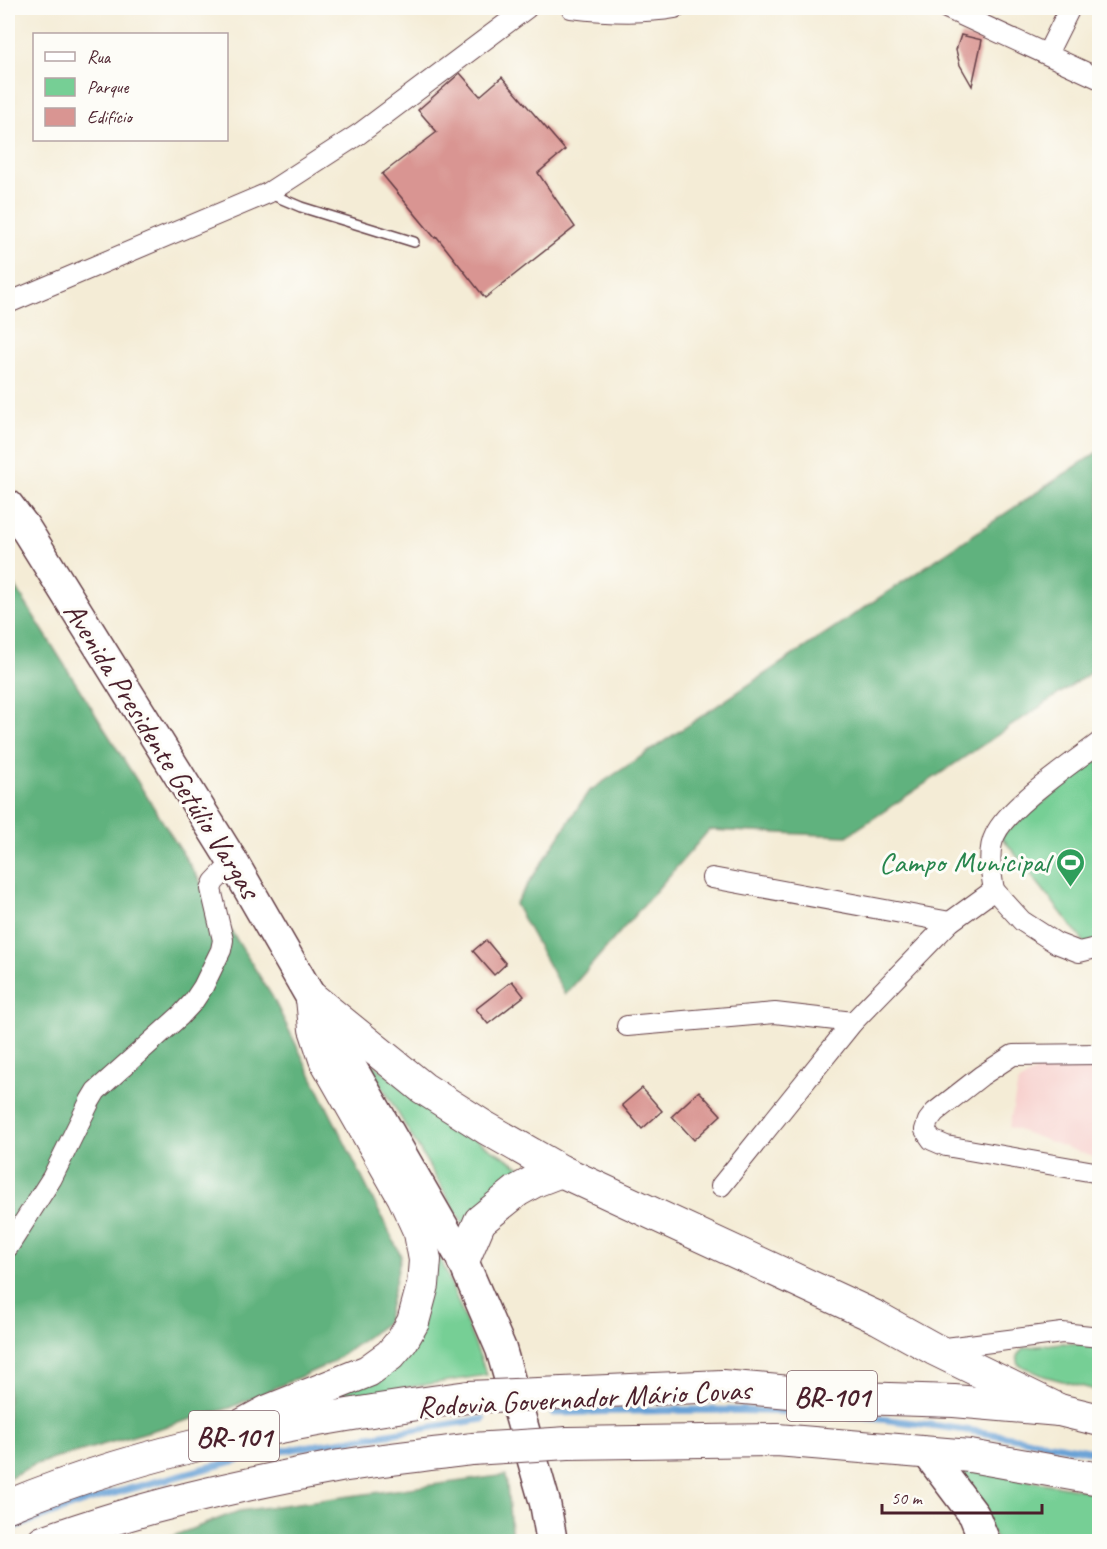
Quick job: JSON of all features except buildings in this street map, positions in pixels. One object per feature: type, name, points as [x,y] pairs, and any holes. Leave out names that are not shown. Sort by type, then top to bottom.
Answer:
[{"type":"highway","points":[[312,998],[423,1088],[486,1128],[561,1171],[878,1318],[934,1349],[1059,1410]]},
{"type":"highway","points":[[214,1440],[268,1411],[359,1375],[390,1354],[402,1341],[413,1322],[423,1285],[425,1260],[420,1233],[403,1196],[325,1059],[315,1029],[312,998]]},
{"type":"highway","points":[[463,1260],[480,1221],[517,1191],[561,1171]]},
{"type":"highway","name":"Rodovia Governador Mário Covas","points":[[8,1506],[124,1466],[214,1440],[403,1406],[468,1397],[722,1386],[857,1398],[954,1401],[1059,1410],[1100,1420]]},
{"type":"highway","name":"Rodovia Governador Mário Covas","points":[[43,1542],[82,1527],[198,1495],[342,1466],[472,1449],[568,1443],[777,1440],[970,1456],[1100,1479]]},
{"type":"main road","name":"Avenida Presidente Getúlio Vargas","points":[[8,506],[30,536],[233,862],[463,1260],[501,1349],[545,1503],[552,1542]]},
{"type":"main road","points":[[928,1454],[974,1515],[985,1542]]},
{"type":"street","points":[[8,303],[268,193],[359,134],[527,8]]},
{"type":"street","points":[[571,8],[625,12],[675,8]]},
{"type":"street","points":[[946,8],[1100,79]]},
{"type":"street","points":[[1047,54],[1070,8]]},
{"type":"street","points":[[1100,742],[1013,810],[994,835],[991,849],[994,890],[1022,921],[1056,943],[1079,952],[1100,947]]},
{"type":"street","points":[[8,1247],[52,1178],[96,1091],[180,1016],[203,987],[221,950],[223,940],[211,889],[214,882],[233,862]]},
{"type":"street","points":[[712,878],[950,922]]},
{"type":"street","points":[[722,1186],[854,1022],[950,922],[994,890]]},
{"type":"street","points":[[627,1026],[775,1013],[854,1022]]},
{"type":"street","points":[[1100,1054],[1013,1055],[981,1076],[935,1112],[926,1126],[928,1137],[946,1146],[1100,1173]]},
{"type":"street","points":[[934,1349],[1062,1333],[1100,1337]]},
{"type":"lane","points":[[268,193],[301,207],[414,242]]},
{"type":"shaded area","points":[[1049,1062],[1099,1066],[1099,1159],[1009,1127],[1018,1083]]},
{"type":"green space","points":[[1099,451],[1099,667],[847,836],[709,830],[565,995],[515,904],[588,792]]},
{"type":"green space","points":[[8,575],[272,996],[401,1256],[386,1323],[331,1363],[230,1408],[36,1464],[8,1478]]},
{"type":"green space","name":"Campo Municipal","points":[[1099,758],[1099,938],[1088,947],[1001,836]]},
{"type":"green space","points":[[365,1057],[444,1120],[527,1171],[465,1227]]},
{"type":"green space","points":[[429,1229],[487,1375],[315,1402],[405,1353]]},
{"type":"green space","points":[[1061,1343],[1099,1345],[1099,1391],[1044,1376],[1019,1365],[1017,1356],[1023,1348]]},
{"type":"green space","points":[[948,1466],[1099,1493],[1099,1541],[998,1541]]},
{"type":"green space","points":[[506,1475],[512,1541],[160,1541],[239,1511]]},
{"type":"waterway","points":[[554,1413],[682,1410],[810,1413],[955,1428],[1100,1453]]},
{"type":"waterway","points":[[8,1529],[89,1500],[255,1455],[483,1419]]},
{"type":"place","name":"Campo Municipal","points":[[1070,888]]}]
